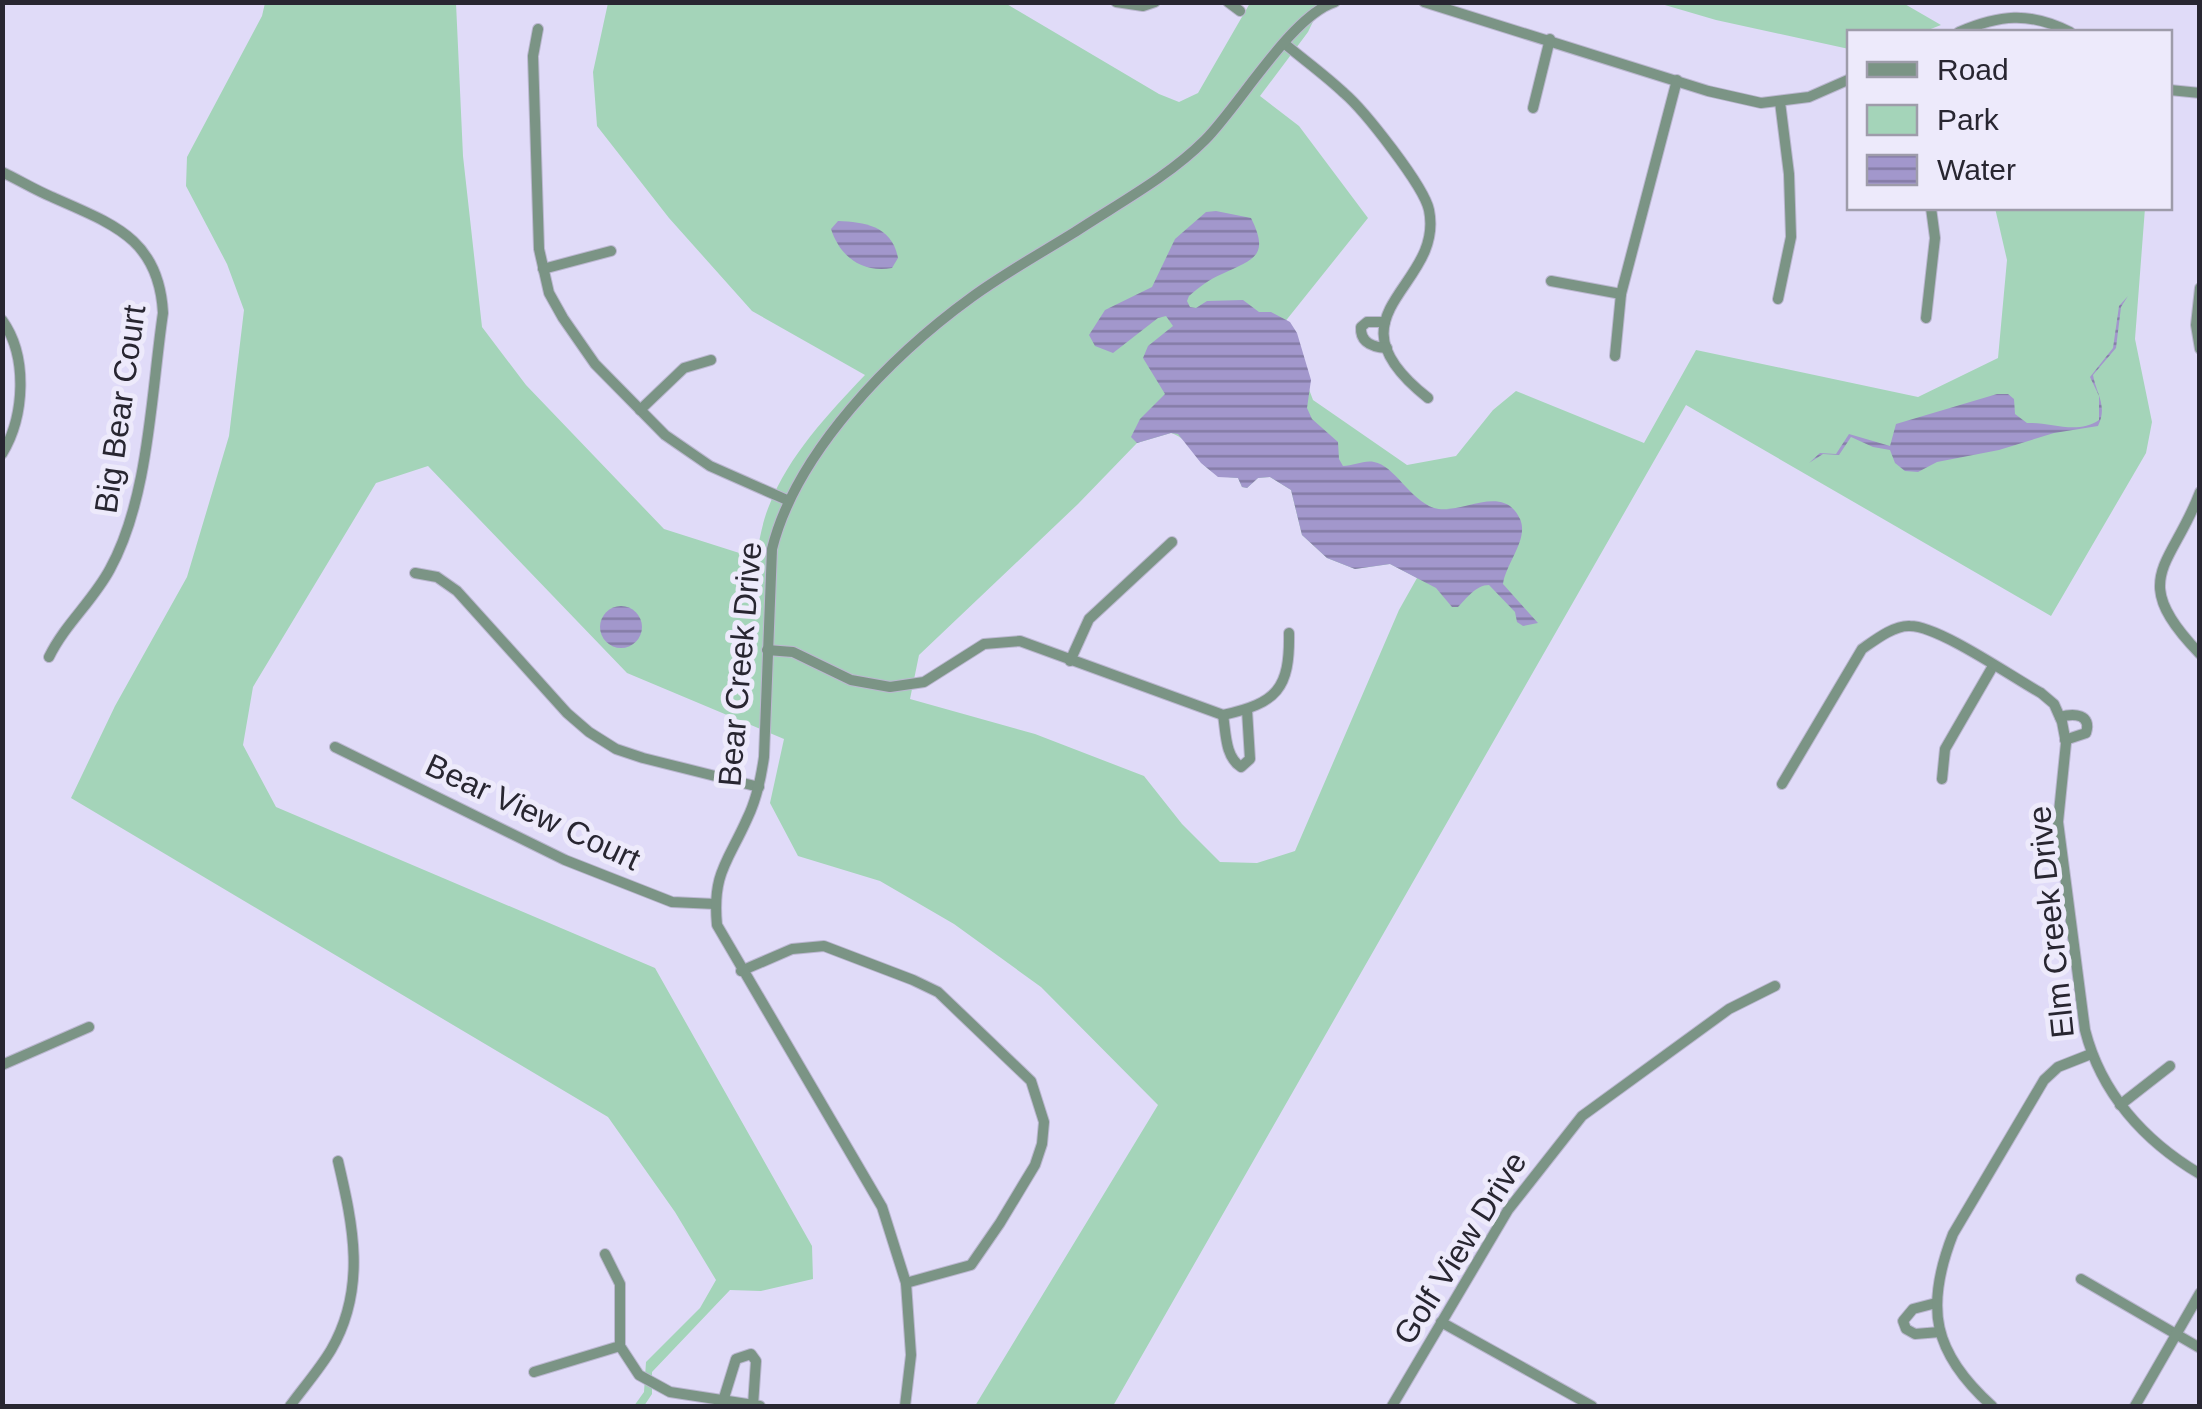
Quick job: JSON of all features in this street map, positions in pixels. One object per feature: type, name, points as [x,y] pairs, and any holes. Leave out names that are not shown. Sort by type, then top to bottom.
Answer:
[{"type":"street","points":[[1116,2],[1142,6],[1155,2]]},
{"type":"street","points":[[1228,2],[1240,10]]},
{"type":"street","name":"Bear Creek Drive","points":[[715,904],[719,872],[747,821],[760,786],[772,548],[787,500],[824,440],[918,342],[972,297],[1163,176],[1205,140],[1301,24],[1335,2]]},
{"type":"street","points":[[1424,2],[1761,103],[1808,97],[1847,81]]},
{"type":"street","points":[[1999,2],[2006,16]]},
{"type":"street","points":[[1964,30],[2006,16],[2064,30]]},
{"type":"street","points":[[538,28],[533,56],[539,249],[549,293],[577,343],[640,410],[687,452],[787,500]]},
{"type":"street","points":[[1532,108],[1550,39]]},
{"type":"street","points":[[1284,44],[1348,96],[1422,190],[1430,212],[1425,247],[1389,306],[1385,322],[1387,348],[1400,376],[1428,398]]},
{"type":"street","points":[[1614,356],[1621,294],[1677,80]]},
{"type":"street","points":[[2172,90],[2200,92]]},
{"type":"street","points":[[1778,298],[1791,237],[1789,174],[1780,102]]},
{"type":"street","name":"Big Bear Court","points":[[2,172],[128,234],[148,257],[161,285],[162,313],[132,522],[111,568],[92,599],[60,634],[49,658]]},
{"type":"street","points":[[1926,318],[1935,238],[1930,210]]},
{"type":"street","points":[[543,269],[612,251]]},
{"type":"street","points":[[1551,281],[1621,294]]},
{"type":"street","points":[[2200,288],[2196,325],[2200,350]]},
{"type":"street","points":[[2,320],[18,348],[20,376],[14,424],[2,454]]},
{"type":"street","points":[[1385,322],[1366,322],[1360,334],[1375,347],[1387,348]]},
{"type":"street","points":[[640,410],[684,368],[712,360]]},
{"type":"street","points":[[2200,492],[2162,562],[2159,597],[2184,638],[2200,654]]},
{"type":"street","points":[[1070,661],[1089,619],[1172,542]]},
{"type":"street","points":[[415,573],[437,577],[457,591],[567,713],[616,749],[760,786]]},
{"type":"street","name":"Elm Creek Drive","points":[[1782,784],[1862,650],[1881,636],[1907,625],[1930,630],[2054,704],[2065,740],[2058,822],[2091,1054],[2120,1105],[2153,1141],[2200,1174]]},
{"type":"street","points":[[766,650],[793,652],[851,680],[890,687],[924,682],[984,644],[1020,640],[1223,715],[1256,708],[1277,690],[1290,665],[1290,633]]},
{"type":"street","points":[[1942,780],[1945,749],[1993,666]]},
{"type":"street","points":[[1223,715],[1230,754],[1241,767],[1250,759],[1246,710]]},
{"type":"street","name":"Elm Creek Drive","points":[[2060,717],[2079,715],[2088,726],[2086,733],[2065,740]]},
{"type":"street","name":"Bear View Court","points":[[335,747],[566,860],[672,902],[715,904]]},
{"type":"street","points":[[715,904],[717,925],[742,972],[882,1207],[906,1283],[911,1355],[905,1406]]},
{"type":"street","points":[[742,972],[792,949],[824,946],[938,992],[1030,1081],[1044,1122],[1036,1165],[971,1265],[906,1283]]},
{"type":"street","name":"Golf View Drive","points":[[1392,1406],[1508,1210],[1582,1116],[1729,1009],[1775,986]]},
{"type":"street","points":[[2,1065],[89,1028]]},
{"type":"street","points":[[1992,1406],[1966,1383],[1940,1332],[1936,1303],[1942,1260],[1953,1234],[2044,1080],[2058,1067],[2091,1054]]},
{"type":"street","points":[[2120,1105],[2170,1066]]},
{"type":"street","points":[[290,1406],[332,1348],[352,1292],[355,1233],[338,1160]]},
{"type":"street","points":[[605,1254],[620,1284],[620,1346],[640,1376],[670,1392],[724,1401],[756,1406],[756,1361],[750,1354],[736,1359],[724,1401]]},
{"type":"street","points":[[2081,1279],[2200,1348]]},
{"type":"street","points":[[2135,1406],[2200,1293]]},
{"type":"street","points":[[1936,1303],[1913,1309],[1904,1321],[1906,1329],[1915,1334],[1940,1332]]},
{"type":"street","points":[[1441,1322],[1592,1406]]},
{"type":"street","points":[[534,1372],[620,1346]]},
{"type":"green space","points":[[265,3],[456,3],[463,156],[482,327],[526,385],[664,529],[755,558],[767,512],[787,469],[865,375],[752,311],[669,218],[597,126],[593,72],[608,3],[1005,3],[1179,102],[1198,93],[1250,3],[1322,3],[1308,32],[1260,96],[1299,126],[1368,218],[1284,323],[1313,400],[1407,465],[1456,456],[1493,410],[1516,391],[1644,443],[1696,350],[1918,397],[1998,358],[2007,260],[1995,210],[2145,210],[2135,339],[2152,422],[2146,453],[2051,616],[1686,405],[1113,1406],[975,1406],[1158,1105],[1041,987],[954,924],[880,881],[798,856],[770,803],[784,739],[627,673],[428,466],[376,483],[253,687],[243,745],[276,807],[655,968],[812,1246],[813,1279],[761,1291],[730,1290],[652,1372],[652,1394],[644,1406],[634,1406],[644,1392],[646,1362],[700,1308],[716,1280],[675,1212],[608,1117],[71,798],[115,706],[187,577],[229,436],[244,310],[227,264],[186,186],[187,157],[262,16]],"holes":[[[1171,433],[1188,444],[1212,472],[1238,478],[1242,487],[1247,488],[1258,478],[1270,477],[1291,490],[1302,535],[1327,558],[1355,569],[1390,564],[1417,578],[1399,610],[1295,851],[1257,863],[1220,862],[1182,824],[1144,776],[1035,734],[910,699],[919,655],[1137,443]]]},
{"type":"green space","points":[[1658,3],[1903,3],[1941,25],[1928,30],[1847,30],[1847,49]]},
{"type":"water","points":[[1206,212],[1251,218],[1259,248],[1250,260],[1213,278],[1189,296],[1190,307],[1207,301],[1243,300],[1259,312],[1271,312],[1290,322],[1311,380],[1307,408],[1312,419],[1338,442],[1343,466],[1370,462],[1381,465],[1434,508],[1492,501],[1513,508],[1520,519],[1522,535],[1503,584],[1538,623],[1523,626],[1517,622],[1515,612],[1489,585],[1476,590],[1458,607],[1452,607],[1436,588],[1390,564],[1355,569],[1327,558],[1302,535],[1291,490],[1270,477],[1258,478],[1247,488],[1242,487],[1238,478],[1218,477],[1201,463],[1178,434],[1137,443],[1131,437],[1140,419],[1165,394],[1143,358],[1148,346],[1173,326],[1166,316],[1158,318],[1113,353],[1095,346],[1089,335],[1105,310],[1152,287],[1175,239]]},
{"type":"water","points":[[838,221],[867,225],[883,232],[898,258],[892,268],[871,268],[846,255],[831,229]]},
{"type":"water","points":[[2128,296],[2121,307],[2116,348],[2093,375],[2099,395],[2090,377],[2113,348],[2119,306]]},
{"type":"water","points":[[1997,394],[2008,394],[2014,399],[2015,414],[2027,423],[2082,427],[2099,420],[2099,396],[2102,406],[2098,426],[1937,462],[1918,472],[1905,471],[1895,463],[1890,450],[1851,437],[1839,455],[1823,454],[1809,463],[1820,453],[1836,454],[1849,434],[1890,446],[1896,424]]},
{"type":"water","points":[[621,606],[636,612],[642,627],[636,642],[621,648],[606,642],[600,627],[606,612]]}]
